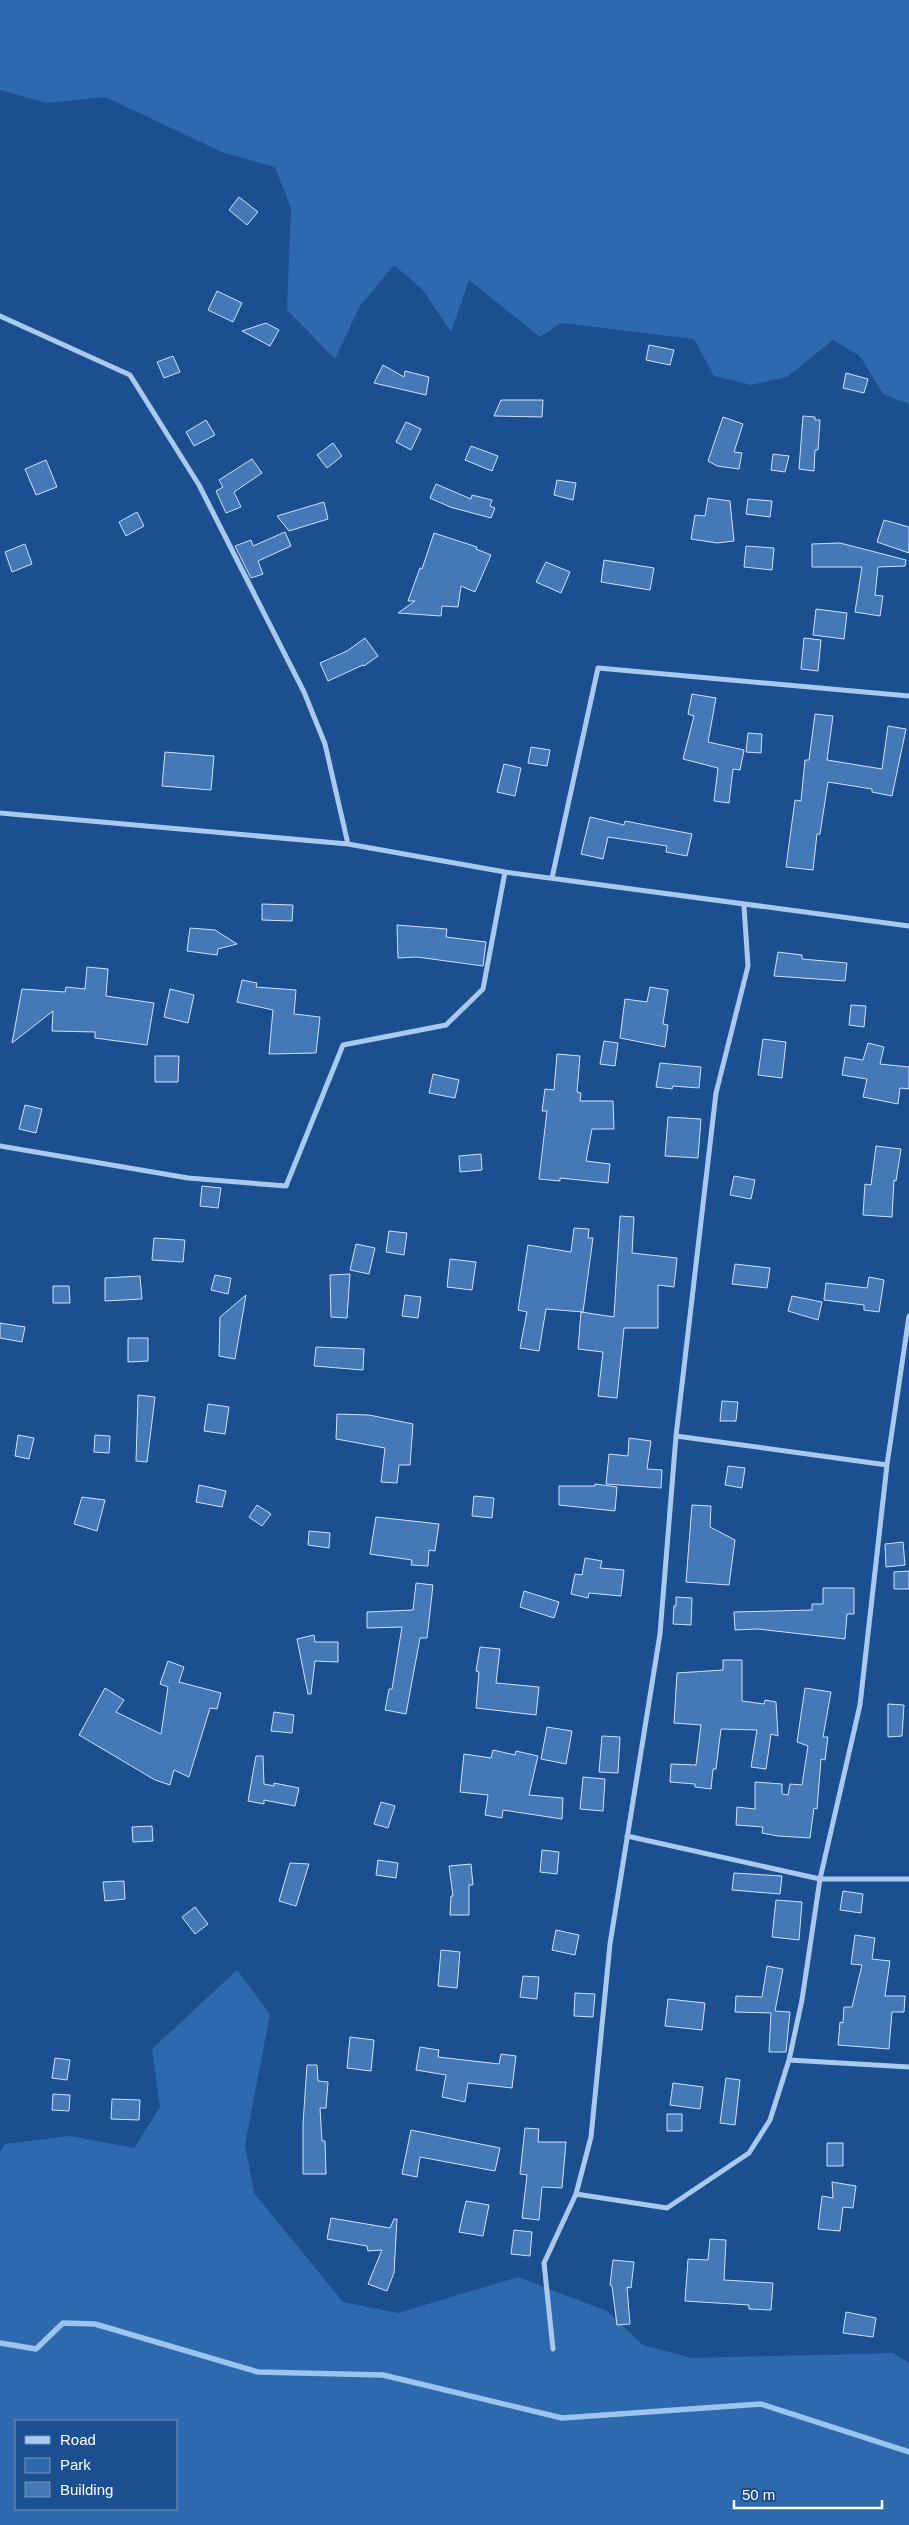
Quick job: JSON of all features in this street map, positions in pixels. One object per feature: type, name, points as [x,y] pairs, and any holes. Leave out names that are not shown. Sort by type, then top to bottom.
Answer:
[{"type":"street","points":[[0,316],[130,375],[199,485],[304,692],[325,744],[348,844]]},
{"type":"street","points":[[552,878],[598,668],[909,696]]},
{"type":"street","points":[[0,813],[348,844],[505,872],[744,906],[909,926]]},
{"type":"street","points":[[0,1146],[188,1178],[286,1186],[343,1045],[446,1025],[483,989],[505,872]]},
{"type":"street","points":[[553,2349],[544,2263],[576,2194],[590,2137],[610,1944],[660,1634],[676,1436],[716,1093],[748,966],[744,906]]},
{"type":"street","points":[[576,2194],[667,2208],[748,2154],[770,2120],[789,2060],[802,2000],[820,1878],[860,1704],[887,1464],[909,1316]]},
{"type":"street","points":[[676,1436],[887,1464]]},
{"type":"street","points":[[626,1836],[820,1878],[909,1879]]},
{"type":"street","points":[[789,2060],[909,2067]]},
{"type":"green space","points":[[0,0],[909,0],[909,404],[883,394],[860,356],[833,340],[787,377],[751,385],[714,376],[694,339],[561,323],[540,337],[469,280],[451,332],[423,290],[394,265],[360,306],[335,359],[287,310],[291,208],[275,167],[224,153],[105,97],[47,103],[0,90]]},
{"type":"green space","points":[[237,1970],[270,2014],[245,2145],[254,2193],[343,2302],[398,2313],[518,2277],[607,2311],[643,2345],[692,2358],[893,2353],[909,2363],[909,2525],[0,2525],[0,2152],[5,2144],[70,2136],[134,2148],[160,2107],[152,2049]]},
{"type":"building","points":[[239,197],[258,212],[247,225],[229,210]]},
{"type":"building","points":[[217,291],[242,303],[233,322],[208,310]]},
{"type":"building","points":[[266,323],[279,330],[270,346],[242,331]]},
{"type":"building","points":[[649,345],[674,350],[670,365],[646,360]]},
{"type":"building","points":[[173,356],[180,372],[164,378],[157,362]]},
{"type":"building","points":[[383,365],[404,377],[405,371],[429,377],[426,395],[374,383]]},
{"type":"building","points":[[846,373],[868,379],[864,393],[843,388]]},
{"type":"building","points":[[501,400],[543,400],[542,417],[494,416]]},
{"type":"building","points":[[803,416],[815,417],[815,420],[820,420],[818,450],[815,450],[814,471],[799,469]]},
{"type":"building","points":[[723,417],[743,424],[734,452],[742,453],[739,469],[717,466],[708,461]]},
{"type":"building","points":[[206,420],[215,435],[194,446],[186,432]]},
{"type":"building","points":[[406,422],[421,429],[411,450],[396,442]]},
{"type":"building","points":[[333,443],[342,456],[327,468],[317,455]]},
{"type":"building","points":[[471,446],[498,456],[492,471],[465,460]]},
{"type":"building","points":[[773,454],[789,456],[785,472],[771,470]]},
{"type":"building","points":[[252,459],[262,473],[234,492],[241,507],[226,513],[216,491],[223,487],[219,480]]},
{"type":"building","points":[[46,460],[57,487],[36,495],[25,469]]},
{"type":"building","points":[[557,480],[576,483],[573,500],[554,495]]},
{"type":"building","points":[[436,484],[471,499],[472,495],[492,500],[490,506],[495,508],[491,518],[450,507],[430,498]]},
{"type":"building","points":[[708,498],[730,501],[734,541],[717,543],[691,539],[695,515],[705,516]]},
{"type":"building","points":[[748,499],[772,501],[770,517],[746,514]]},
{"type":"building","points":[[324,502],[328,519],[289,531],[277,516]]},
{"type":"building","points":[[137,512],[144,526],[126,536],[119,522]]},
{"type":"building","points":[[884,520],[909,527],[909,553],[877,542]]},
{"type":"building","points":[[285,532],[291,546],[258,561],[263,574],[251,578],[235,546],[251,540],[253,546]]},
{"type":"building","points":[[434,533],[477,547],[476,549],[491,555],[475,592],[461,586],[458,607],[442,606],[441,616],[398,613],[415,601],[408,601],[420,568],[422,569]]},
{"type":"building","points":[[840,543],[906,560],[905,566],[878,567],[875,595],[883,596],[880,616],[855,612],[862,567],[812,567],[812,544]]},
{"type":"building","points":[[25,544],[32,564],[12,572],[5,552]]},
{"type":"building","points":[[746,546],[774,548],[772,570],[744,567]]},
{"type":"building","points":[[604,560],[654,568],[650,590],[601,582]]},
{"type":"building","points":[[546,562],[570,572],[561,593],[536,582]]},
{"type":"building","points":[[816,609],[847,613],[844,639],[813,635]]},
{"type":"building","points":[[365,638],[378,656],[364,666],[328,681],[320,663],[347,651]]},
{"type":"building","points":[[804,638],[821,640],[818,671],[801,669]]},
{"type":"building","points":[[692,694],[716,698],[708,742],[744,750],[740,770],[733,769],[729,803],[714,801],[718,768],[683,759],[694,716],[688,714]]},
{"type":"building","points":[[815,714],[833,716],[827,760],[882,769],[888,726],[906,729],[892,796],[872,792],[872,789],[828,782],[820,834],[817,834],[813,870],[786,867],[795,800],[801,801],[805,760],[809,760]]},
{"type":"building","points":[[748,733],[762,734],[761,753],[746,752]]},
{"type":"building","points":[[531,747],[550,750],[547,766],[528,763]]},
{"type":"building","points":[[165,752],[214,756],[211,790],[162,786]]},
{"type":"building","points":[[504,764],[521,768],[515,796],[497,792]]},
{"type":"building","points":[[590,817],[624,825],[625,821],[692,834],[687,856],[666,852],[667,846],[608,837],[603,859],[581,854]]},
{"type":"building","points":[[262,904],[293,905],[292,921],[262,920]]},
{"type":"building","points":[[397,925],[447,929],[446,937],[486,942],[483,966],[417,957],[398,958]]},
{"type":"building","points":[[190,928],[215,930],[237,944],[218,949],[217,955],[187,951]]},
{"type":"building","points":[[778,952],[802,955],[802,959],[847,963],[845,981],[774,976]]},
{"type":"building","points":[[87,967],[108,969],[106,996],[154,1003],[147,1045],[95,1038],[95,1032],[52,1031],[53,1011],[12,1043],[22,989],[65,992],[66,987],[85,989]]},
{"type":"building","points":[[242,980],[257,983],[256,987],[296,990],[294,1014],[320,1017],[316,1053],[269,1054],[273,1010],[237,1002]]},
{"type":"building","points":[[650,987],[668,990],[663,1024],[668,1025],[665,1047],[620,1038],[625,999],[647,1002]]},
{"type":"building","points":[[170,989],[194,995],[188,1023],[164,1017]]},
{"type":"building","points":[[851,1005],[866,1006],[864,1027],[849,1025]]},
{"type":"building","points":[[763,1039],[786,1042],[782,1078],[758,1075]]},
{"type":"building","points":[[604,1041],[618,1043],[615,1066],[600,1064]]},
{"type":"building","points":[[868,1043],[884,1047],[880,1064],[909,1067],[909,1089],[900,1088],[898,1104],[863,1097],[867,1079],[842,1075],[845,1057],[863,1060]]},
{"type":"building","points":[[557,1054],[580,1056],[577,1092],[581,1093],[580,1101],[613,1101],[614,1129],[592,1129],[586,1161],[610,1164],[608,1183],[560,1178],[560,1181],[539,1179],[547,1111],[542,1111],[545,1089],[554,1090]]},
{"type":"building","points":[[155,1056],[179,1056],[178,1082],[155,1082]]},
{"type":"building","points":[[660,1063],[701,1067],[699,1088],[673,1086],[672,1089],[656,1087]]},
{"type":"building","points":[[433,1074],[459,1080],[455,1098],[429,1093]]},
{"type":"building","points":[[25,1105],[42,1109],[36,1133],[19,1129]]},
{"type":"building","points":[[668,1117],[701,1119],[698,1158],[665,1156]]},
{"type":"building","points":[[876,1146],[901,1149],[896,1181],[894,1180],[892,1217],[863,1215],[865,1184],[871,1185]]},
{"type":"building","points":[[481,1154],[482,1170],[460,1172],[459,1156]]},
{"type":"building","points":[[734,1176],[755,1180],[751,1199],[730,1195]]},
{"type":"building","points":[[202,1186],[221,1188],[218,1208],[200,1206]]},
{"type":"building","points":[[620,1216],[634,1217],[632,1253],[677,1258],[674,1287],[658,1285],[658,1328],[624,1328],[617,1398],[598,1396],[603,1352],[578,1349],[581,1312],[614,1317]]},
{"type":"building","points":[[574,1228],[589,1229],[588,1238],[593,1238],[583,1312],[546,1309],[539,1351],[520,1348],[527,1312],[518,1310],[528,1245],[571,1252]]},
{"type":"building","points":[[389,1231],[407,1233],[404,1255],[386,1252]]},
{"type":"building","points":[[154,1238],[185,1240],[183,1262],[152,1260]]},
{"type":"building","points":[[356,1244],[375,1248],[369,1274],[350,1270]]},
{"type":"building","points":[[450,1259],[476,1262],[472,1290],[447,1287]]},
{"type":"building","points":[[735,1264],[770,1268],[767,1288],[732,1284]]},
{"type":"building","points":[[350,1274],[347,1318],[331,1317],[330,1275]]},
{"type":"building","points":[[215,1275],[231,1278],[228,1294],[211,1290]]},
{"type":"building","points":[[140,1276],[142,1299],[105,1301],[105,1278]]},
{"type":"building","points":[[869,1277],[884,1280],[879,1312],[864,1310],[864,1305],[824,1300],[826,1283],[867,1288]]},
{"type":"building","points":[[53,1286],[69,1286],[70,1303],[53,1303]]},
{"type":"building","points":[[246,1295],[235,1359],[219,1356],[220,1317]]},
{"type":"building","points":[[405,1295],[421,1297],[418,1318],[402,1316]]},
{"type":"building","points":[[792,1296],[822,1302],[818,1320],[788,1311]]},
{"type":"building","points":[[0,1323],[25,1327],[22,1342],[0,1338]]},
{"type":"building","points":[[128,1338],[148,1338],[148,1361],[128,1362]]},
{"type":"building","points":[[316,1347],[364,1349],[363,1370],[314,1366]]},
{"type":"building","points":[[138,1395],[155,1397],[147,1462],[136,1461]]},
{"type":"building","points":[[722,1401],[738,1402],[736,1421],[720,1421]]},
{"type":"building","points":[[208,1404],[229,1407],[225,1434],[204,1431]]},
{"type":"building","points":[[337,1414],[369,1415],[413,1424],[410,1465],[399,1465],[397,1483],[381,1482],[385,1448],[336,1439]]},
{"type":"building","points":[[18,1435],[34,1438],[29,1459],[15,1456]]},
{"type":"building","points":[[95,1435],[110,1436],[109,1453],[94,1452]]},
{"type":"building","points":[[629,1438],[651,1441],[647,1469],[662,1470],[661,1488],[606,1484],[609,1454],[628,1456]]},
{"type":"building","points":[[728,1466],[745,1468],[742,1488],[725,1485]]},
{"type":"building","points":[[595,1484],[617,1487],[615,1511],[559,1505],[559,1486],[595,1486]]},
{"type":"building","points":[[199,1485],[226,1491],[222,1507],[196,1502]]},
{"type":"building","points":[[474,1496],[494,1498],[492,1518],[472,1516]]},
{"type":"building","points":[[82,1497],[105,1500],[97,1531],[74,1524]]},
{"type":"building","points":[[257,1505],[271,1514],[262,1526],[249,1517]]},
{"type":"building","points":[[692,1505],[711,1506],[710,1527],[735,1540],[729,1585],[686,1582]]},
{"type":"building","points":[[376,1517],[439,1524],[435,1551],[429,1550],[428,1566],[411,1565],[412,1560],[370,1554]]},
{"type":"building","points":[[309,1531],[330,1533],[329,1548],[308,1545]]},
{"type":"building","points":[[903,1542],[905,1565],[886,1567],[885,1544]]},
{"type":"building","points":[[585,1558],[602,1561],[600,1568],[624,1570],[621,1596],[589,1593],[588,1598],[571,1594],[575,1574],[582,1575]]},
{"type":"building","points":[[909,1571],[909,1589],[894,1589],[894,1572]]},
{"type":"building","points":[[416,1583],[433,1585],[427,1638],[420,1638],[406,1714],[385,1710],[389,1689],[392,1689],[402,1627],[367,1628],[367,1612],[413,1610]]},
{"type":"building","points":[[823,1588],[854,1588],[854,1614],[847,1614],[845,1639],[758,1629],[735,1630],[734,1612],[812,1610],[812,1604],[823,1604]]},
{"type":"building","points":[[524,1591],[559,1602],[554,1618],[520,1607]]},
{"type":"building","points":[[676,1597],[692,1598],[691,1625],[673,1624]]},
{"type":"building","points":[[314,1635],[315,1642],[338,1642],[338,1662],[315,1661],[311,1694],[308,1694],[297,1639]]},
{"type":"building","points":[[480,1647],[500,1649],[496,1683],[539,1687],[536,1715],[476,1708],[479,1672],[476,1671]]},
{"type":"building","points":[[723,1660],[742,1660],[742,1701],[764,1704],[765,1700],[776,1702],[778,1736],[771,1734],[766,1769],[751,1767],[757,1730],[721,1729],[716,1769],[713,1769],[711,1789],[695,1787],[695,1784],[670,1782],[671,1764],[696,1765],[701,1725],[674,1723],[677,1673],[723,1670]]},
{"type":"building","points":[[168,1661],[184,1667],[179,1682],[221,1693],[217,1709],[210,1708],[189,1777],[174,1770],[170,1785],[155,1780],[79,1735],[105,1688],[124,1700],[116,1712],[161,1734],[168,1687],[160,1684]]},
{"type":"building","points":[[805,1688],[831,1692],[823,1737],[828,1737],[825,1760],[821,1759],[817,1809],[814,1808],[810,1838],[778,1836],[762,1833],[763,1827],[736,1825],[737,1807],[755,1809],[755,1782],[782,1784],[782,1794],[788,1795],[790,1784],[802,1785],[808,1746],[797,1742]]},
{"type":"building","points":[[888,1704],[904,1705],[902,1736],[888,1737]]},
{"type":"building","points":[[274,1712],[294,1715],[292,1733],[271,1731]]},
{"type":"building","points":[[547,1727],[572,1731],[566,1764],[541,1759]]},
{"type":"building","points":[[602,1736],[620,1737],[618,1773],[599,1772]]},
{"type":"building","points":[[493,1750],[515,1755],[516,1751],[538,1756],[529,1795],[563,1798],[562,1819],[503,1810],[502,1818],[485,1815],[488,1795],[460,1792],[464,1754],[491,1758]]},
{"type":"building","points":[[256,1756],[263,1756],[264,1784],[274,1786],[274,1783],[299,1788],[295,1806],[264,1800],[264,1804],[248,1801]]},
{"type":"building","points":[[583,1777],[605,1779],[603,1811],[580,1809]]},
{"type":"building","points":[[381,1802],[395,1806],[388,1828],[374,1824]]},
{"type":"building","points":[[152,1826],[153,1841],[133,1842],[132,1827]]},
{"type":"building","points":[[542,1850],[559,1852],[557,1874],[540,1872]]},
{"type":"building","points":[[378,1860],[398,1863],[396,1878],[376,1875]]},
{"type":"building","points":[[290,1863],[309,1864],[296,1906],[279,1901]]},
{"type":"building","points":[[471,1864],[473,1885],[469,1885],[469,1915],[450,1915],[451,1896],[453,1896],[449,1866]]},
{"type":"building","points":[[734,1873],[782,1876],[780,1894],[732,1890]]},
{"type":"building","points":[[124,1881],[125,1899],[105,1901],[103,1882]]},
{"type":"building","points":[[843,1891],[863,1894],[861,1913],[840,1910]]},
{"type":"building","points":[[776,1900],[802,1902],[799,1940],[772,1937]]},
{"type":"building","points":[[195,1907],[208,1924],[195,1934],[182,1917]]},
{"type":"building","points":[[556,1930],[579,1935],[575,1955],[552,1950]]},
{"type":"building","points":[[855,1935],[875,1938],[872,1959],[890,1961],[885,1996],[905,1996],[904,2012],[892,2012],[889,2049],[838,2045],[840,2022],[843,2023],[844,2007],[852,2007],[862,1965],[851,1964]]},
{"type":"building","points":[[441,1950],[460,1952],[457,1988],[438,1986]]},
{"type":"building","points":[[767,1966],[783,1969],[775,2011],[790,2012],[786,2052],[769,2052],[771,2013],[735,2012],[736,1996],[762,1997]]},
{"type":"building","points":[[523,1976],[539,1977],[537,1999],[520,1997]]},
{"type":"building","points":[[575,1993],[595,1994],[593,2017],[574,2016]]},
{"type":"building","points":[[668,1999],[705,2003],[702,2030],[665,2026]]},
{"type":"building","points":[[350,2037],[374,2040],[371,2071],[347,2068]]},
{"type":"building","points":[[420,2047],[439,2050],[438,2057],[499,2064],[501,2054],[516,2056],[512,2088],[468,2083],[465,2102],[442,2097],[446,2075],[416,2070]]},
{"type":"building","points":[[55,2058],[70,2060],[67,2080],[52,2078]]},
{"type":"building","points":[[307,2065],[317,2065],[318,2081],[328,2082],[326,2108],[320,2108],[322,2141],[325,2141],[326,2174],[303,2174],[303,2124]]},
{"type":"building","points":[[726,2078],[740,2080],[735,2125],[720,2123]]},
{"type":"building","points":[[673,2083],[703,2087],[700,2109],[670,2105]]},
{"type":"building","points":[[53,2094],[70,2095],[69,2111],[52,2110]]},
{"type":"building","points":[[112,2099],[140,2100],[139,2120],[111,2119]]},
{"type":"building","points":[[667,2114],[682,2114],[682,2131],[667,2131]]},
{"type":"building","points":[[525,2128],[539,2129],[538,2142],[566,2142],[562,2188],[542,2187],[539,2220],[522,2218],[527,2175],[520,2174]]},
{"type":"building","points":[[411,2130],[500,2148],[495,2171],[420,2157],[417,2177],[402,2174]]},
{"type":"building","points":[[827,2143],[843,2143],[843,2166],[827,2166]]},
{"type":"building","points":[[832,2182],[856,2186],[853,2208],[843,2207],[840,2231],[818,2229],[822,2196],[833,2198]]},
{"type":"building","points":[[466,2201],[489,2205],[483,2236],[459,2232]]},
{"type":"building","points":[[331,2218],[390,2228],[394,2219],[397,2219],[394,2273],[387,2291],[368,2284],[382,2250],[368,2251],[367,2246],[327,2239]]},
{"type":"building","points":[[514,2230],[532,2232],[530,2256],[511,2254]]},
{"type":"building","points":[[710,2239],[726,2240],[724,2280],[773,2283],[771,2310],[749,2309],[749,2305],[685,2301],[688,2259],[708,2260]]},
{"type":"building","points":[[613,2260],[634,2262],[631,2288],[627,2287],[630,2324],[617,2325],[612,2286],[610,2285]]},
{"type":"building","points":[[846,2312],[876,2318],[873,2337],[843,2333]]},
{"type":"waterway","points":[[0,2343],[36,2349],[63,2323],[95,2324],[258,2372],[383,2375],[562,2418],[761,2404],[909,2452]]}]
